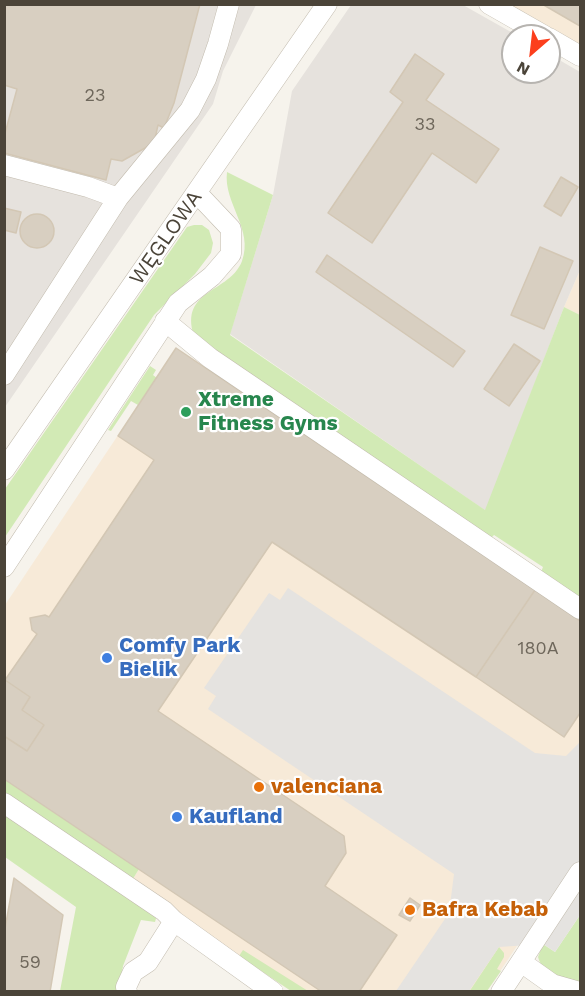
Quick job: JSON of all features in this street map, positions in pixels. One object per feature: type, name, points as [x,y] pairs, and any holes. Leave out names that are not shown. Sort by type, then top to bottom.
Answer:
[{"type":"street","points":[[4,375],[118,198],[190,110],[206,79],[229,4]]},
{"type":"street","name":"WĘGLOWA","points":[[4,470],[10,452],[197,193],[327,4]]},
{"type":"street","points":[[489,4],[524,24]]},
{"type":"street","points":[[561,45],[580,56]]},
{"type":"street","points":[[4,165],[88,187],[118,198]]},
{"type":"street","points":[[4,567],[178,303],[212,276],[231,254],[231,229],[197,193]]},
{"type":"street","points":[[165,321],[210,358],[580,609]]},
{"type":"street","points":[[4,803],[164,911],[174,921],[273,992]]},
{"type":"street","points":[[501,992],[580,872]]},
{"type":"street","points":[[127,992],[126,987],[134,972],[148,962],[174,921]]},
{"type":"street","points":[[521,962],[552,984],[579,992]]},
{"type":"shaded area","points":[[5,5],[256,5],[223,71],[213,104],[5,407]]},
{"type":"shaded area","points":[[351,5],[463,5],[501,26],[501,84],[561,84],[561,61],[580,72],[580,270],[486,511],[230,334],[273,195],[292,91]]},
{"type":"shaded area","points":[[509,5],[580,5],[580,46],[561,35],[561,24],[542,24]]},
{"type":"shaded area","points":[[580,270],[580,315],[564,307]]},
{"type":"shaded area","points":[[176,348],[580,621],[580,851],[487,991],[291,991],[131,882],[139,869],[5,779],[5,605]]},
{"type":"shaded area","points":[[288,588],[535,753],[566,756],[580,742],[580,915],[555,952],[543,944],[499,947],[469,991],[396,991],[449,913],[454,874],[208,709],[216,696],[204,688],[269,593],[280,600]]},
{"type":"green space","points":[[227,172],[273,195],[230,335],[485,510],[564,307],[580,315],[580,599],[541,572],[543,567],[494,535],[491,538],[194,336],[191,321],[193,309],[199,300],[236,271],[245,249],[241,227],[229,194]]},
{"type":"green space","points":[[202,225],[209,230],[213,243],[211,253],[195,274],[154,315],[5,537],[5,489],[187,227]]},
{"type":"green space","points":[[150,366],[156,370],[153,375],[157,378],[138,405],[131,401],[111,431],[108,430]]},
{"type":"green space","points":[[4,779],[139,869],[131,882],[5,796]]},
{"type":"green space","points":[[4,813],[157,915],[155,922],[141,920],[123,966],[119,991],[60,991],[76,907],[5,857]]},
{"type":"green space","points":[[580,915],[580,985],[549,972],[540,963],[538,957],[543,944],[555,952]]},
{"type":"green space","points":[[499,947],[504,953],[497,969],[501,971],[487,991],[469,992]]},
{"type":"green space","points":[[243,950],[308,991],[291,991],[239,956]]},
{"type":"building","points":[[4,4],[200,4],[174,103],[164,128],[158,125],[154,143],[122,161],[111,159],[106,180],[4,153],[4,137],[17,89],[4,85]]},
{"type":"building","points":[[542,4],[580,4],[580,26]]},
{"type":"building","points":[[415,54],[444,74],[426,100],[499,149],[476,183],[432,153],[372,243],[328,213],[403,102],[390,92]]},
{"type":"building","points":[[561,177],[578,187],[561,216],[544,206]]},
{"type":"building","points":[[4,208],[21,212],[16,233],[4,230]]},
{"type":"building","points":[[37,214],[49,219],[54,231],[49,243],[37,248],[25,243],[20,231],[25,219]]},
{"type":"building","points":[[540,247],[573,261],[544,329],[511,315]]},
{"type":"building","points":[[327,255],[465,351],[453,367],[316,272]]},
{"type":"building","points":[[514,344],[540,361],[509,406],[484,389]]},
{"type":"building","name":"Comfy Park Bielik","points":[[176,348],[535,590],[476,677],[272,542],[158,711],[344,836],[346,853],[325,886],[397,935],[359,992],[322,992],[4,779],[4,736],[27,751],[44,725],[22,710],[30,697],[5,680],[37,634],[32,630],[30,618],[45,615],[49,617],[154,460],[118,436]]},
{"type":"building","points":[[535,590],[580,621],[580,713],[564,737],[476,677]]},
{"type":"building","points":[[5,680],[30,697],[22,710],[44,725],[27,751],[4,736]]},
{"type":"building","points":[[14,878],[63,915],[50,992],[4,992],[4,934]]},
{"type":"building","name":"Bafra Kebab","points":[[410,898],[420,905],[410,921],[399,915]]},
{"type":"place","name":"Xtreme Fitness Gyms","points":[[186,412]]},
{"type":"place","name":"Comfy Park Bielik","points":[[107,658]]},
{"type":"place","name":"valenciana","points":[[259,787]]},
{"type":"place","name":"Kaufland","points":[[177,817]]},
{"type":"place","name":"Bafra Kebab","points":[[410,910]]}]
